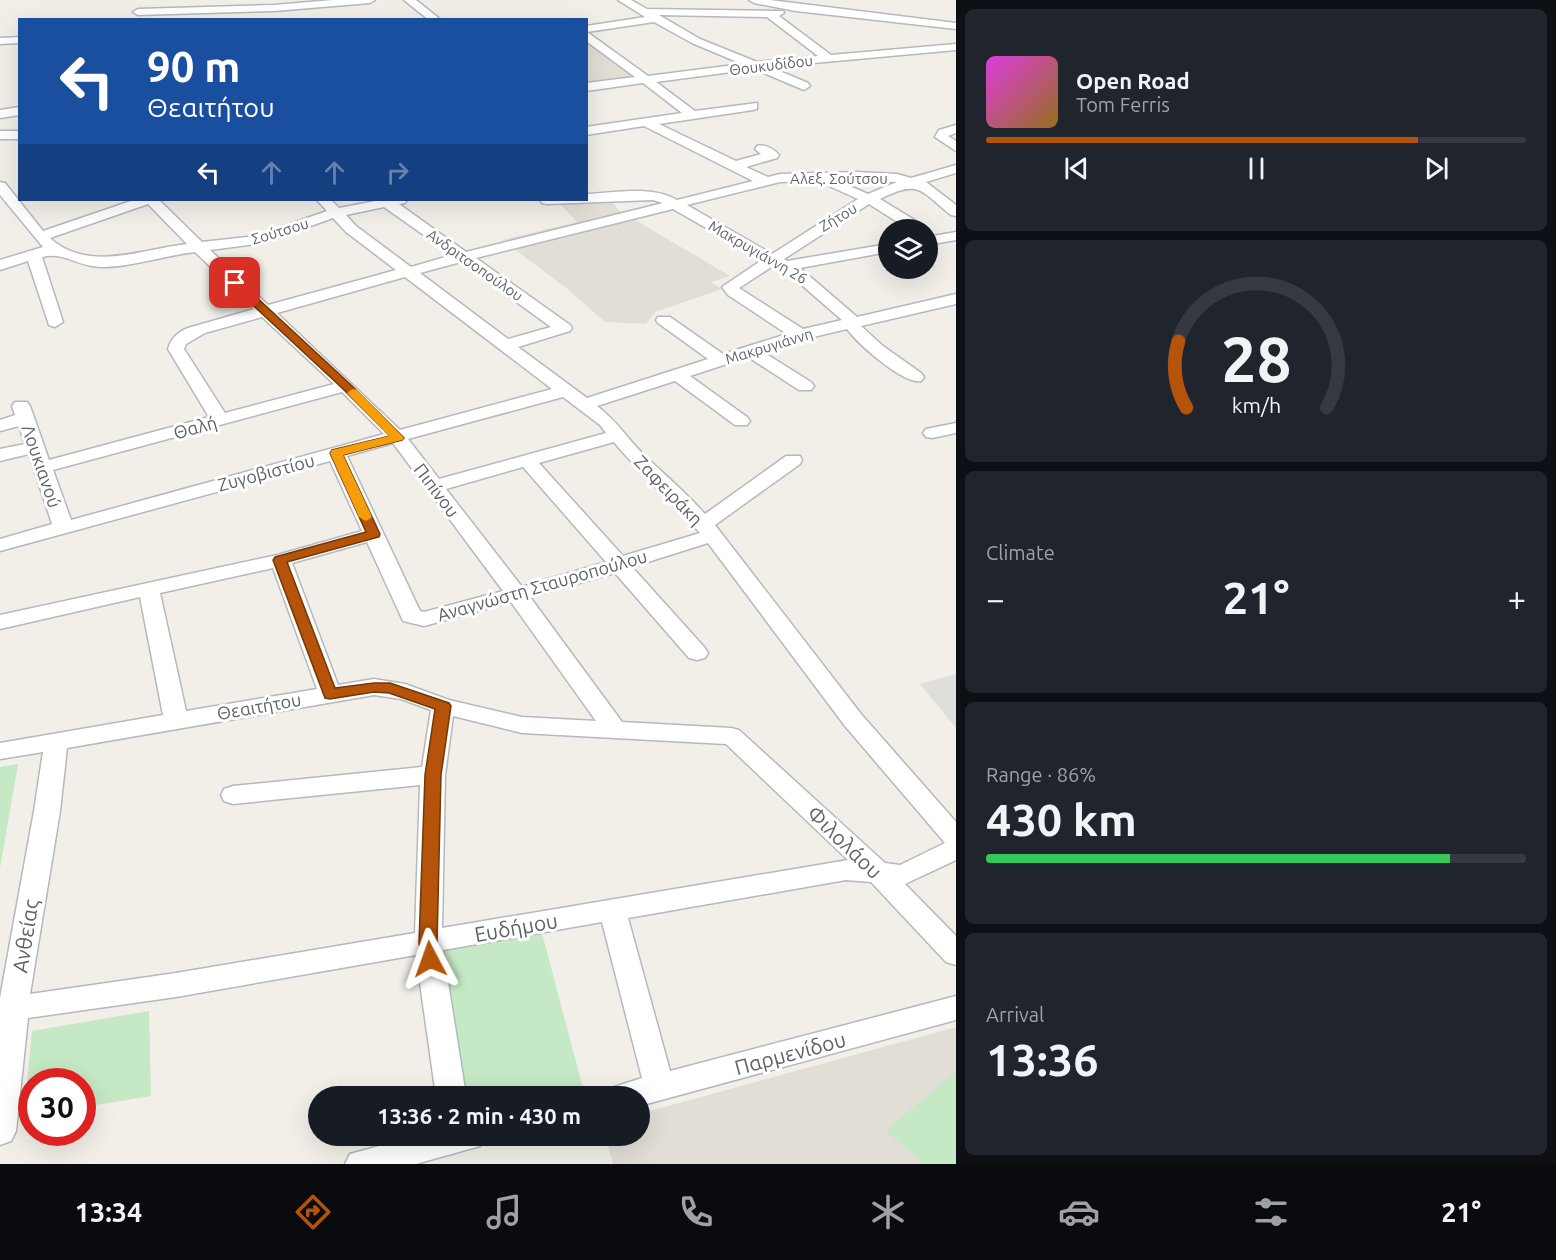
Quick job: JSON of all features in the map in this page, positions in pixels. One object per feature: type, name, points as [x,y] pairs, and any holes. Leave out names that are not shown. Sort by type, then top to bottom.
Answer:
[{"type":"street","points":[[137,0],[136,16],[236,5],[318,5],[370,0]]},
{"type":"street","points":[[409,0],[433,18]]},
{"type":"street","points":[[623,0],[693,39],[804,86]]},
{"type":"street","points":[[754,0],[796,8],[956,26]]},
{"type":"street","points":[[858,1],[953,49]]},
{"type":"street","points":[[815,10],[819,6],[843,2]]},
{"type":"street","points":[[644,12],[770,14],[796,8]]},
{"type":"street","points":[[770,14],[830,59]]},
{"type":"street","points":[[588,29],[656,18]]},
{"type":"street","points":[[588,36],[691,114]]},
{"type":"street","points":[[0,41],[18,40]]},
{"type":"street","name":"Θουκυδίδου","points":[[588,87],[755,66],[953,49]]},
{"type":"street","points":[[588,131],[753,106]]},
{"type":"street","points":[[0,114],[18,111]]},
{"type":"street","points":[[643,121],[765,181]]},
{"type":"street","points":[[956,129],[943,133],[941,137],[956,147]]},
{"type":"street","points":[[0,135],[18,135]]},
{"type":"street","points":[[734,166],[772,155],[762,149]]},
{"type":"street","name":"Ζήτου","points":[[800,335],[734,292],[730,286],[779,262],[868,199],[956,169]]},
{"type":"street","name":"Αλεξ. Σούτσου","points":[[221,421],[177,353],[177,343],[199,329],[463,257],[765,181],[785,177],[885,176],[913,182]]},
{"type":"street","points":[[819,177],[868,199],[902,219]]},
{"type":"street","points":[[913,182],[929,190],[956,212]]},
{"type":"street","points":[[0,265],[53,249],[40,237],[1,190]]},
{"type":"street","points":[[588,199],[658,196],[674,204]]},
{"type":"street","points":[[40,237],[143,201]]},
{"type":"street","name":"Πιπίνου","points":[[153,201],[264,311],[346,386],[398,438],[616,731]]},
{"type":"street","name":"Σούτσου","points":[[53,249],[81,260],[104,263],[198,247],[258,240],[329,206],[393,201]]},
{"type":"street","name":"Ανδριτσοπούλου","points":[[393,201],[463,257],[564,328],[506,345]]},
{"type":"street","name":"Μακρυγιάννη 26","points":[[674,204],[804,277],[849,316],[850,323],[863,337],[915,377]]},
{"type":"street","name":"Ζαφειράκη","points":[[329,206],[345,224],[586,404],[618,435],[636,457],[708,530],[853,720],[956,840]]},
{"type":"street","points":[[938,237],[956,236]]},
{"type":"street","points":[[779,262],[878,249]]},
{"type":"street","points":[[34,255],[55,322]]},
{"type":"street","name":"Μακρυγιάννη","points":[[586,404],[800,335],[956,299]]},
{"type":"street","points":[[664,320],[720,360]]},
{"type":"street","points":[[750,351],[805,386]]},
{"type":"street","points":[[676,374],[741,421]]},
{"type":"street","name":"Θαλή","points":[[43,467],[346,386]]},
{"type":"street","name":"Ζυγοβιστίου","points":[[0,545],[567,390]]},
{"type":"street","name":"Λουκιανού","points":[[0,426],[23,412],[63,526]]},
{"type":"street","points":[[932,433],[956,428]]},
{"type":"street","points":[[434,486],[618,435]]},
{"type":"street","points":[[0,455],[36,447]]},
{"type":"street","points":[[0,622],[280,560],[374,534],[336,453]]},
{"type":"street","points":[[526,460],[697,653]]},
{"type":"street","name":"Αναγνώστη Σταυροπούλου","points":[[374,534],[411,616],[424,619],[517,595],[618,565],[708,530],[794,460]]},
{"type":"street","points":[[280,560],[330,694]]},
{"type":"street","points":[[149,590],[176,721]]},
{"type":"street","name":"Θεαιτήτου","points":[[0,751],[374,687],[390,688],[443,706],[522,725],[731,736]]},
{"type":"street","points":[[443,706],[433,775],[428,943],[449,1086]]},
{"type":"street","name":"Φιλολάου","points":[[731,736],[877,872],[956,954]]},
{"type":"street","name":"Ανθείας","points":[[0,1131],[7,1009],[47,811],[56,741]]},
{"type":"street","points":[[232,795],[433,775]]},
{"type":"street","name":"Ευδήμου","points":[[7,1009],[105,996],[428,943],[612,909],[846,870],[903,875],[956,849]]},
{"type":"street","points":[[612,909],[660,1088]]},
{"type":"street","name":"Παρμενίδου","points":[[650,1090],[956,1008]]},
{"type":"street","points":[[361,1164],[425,1146]]},
{"type":"shaded area","points":[[588,44],[634,78],[588,84]]},
{"type":"shaded area","points":[[612,201],[618,210],[730,276],[711,282],[722,289],[655,312],[646,324],[605,322],[565,287],[502,240],[577,222],[559,203]]},
{"type":"shaded area","points":[[956,674],[956,728],[920,684]]},
{"type":"shaded area","points":[[956,1027],[956,1164],[613,1164],[608,1146],[650,1146],[650,1111]]},
{"type":"green space","points":[[18,764],[0,868],[0,767]]},
{"type":"green space","points":[[539,922],[582,1086],[449,1086],[428,943]]},
{"type":"green space","points":[[149,1011],[151,1096],[96,1105],[96,1068],[28,1068],[32,1031]]},
{"type":"green space","points":[[956,1071],[956,1164],[924,1164],[886,1131]]},
{"type":"slow traffic","points":[[353,393],[398,438],[336,453],[366,517]]},
{"type":"route","points":[[235,283],[346,386],[398,438],[336,453],[374,534],[280,560],[330,694],[374,687],[390,688],[443,706],[433,775],[428,943],[430,959]]}]
